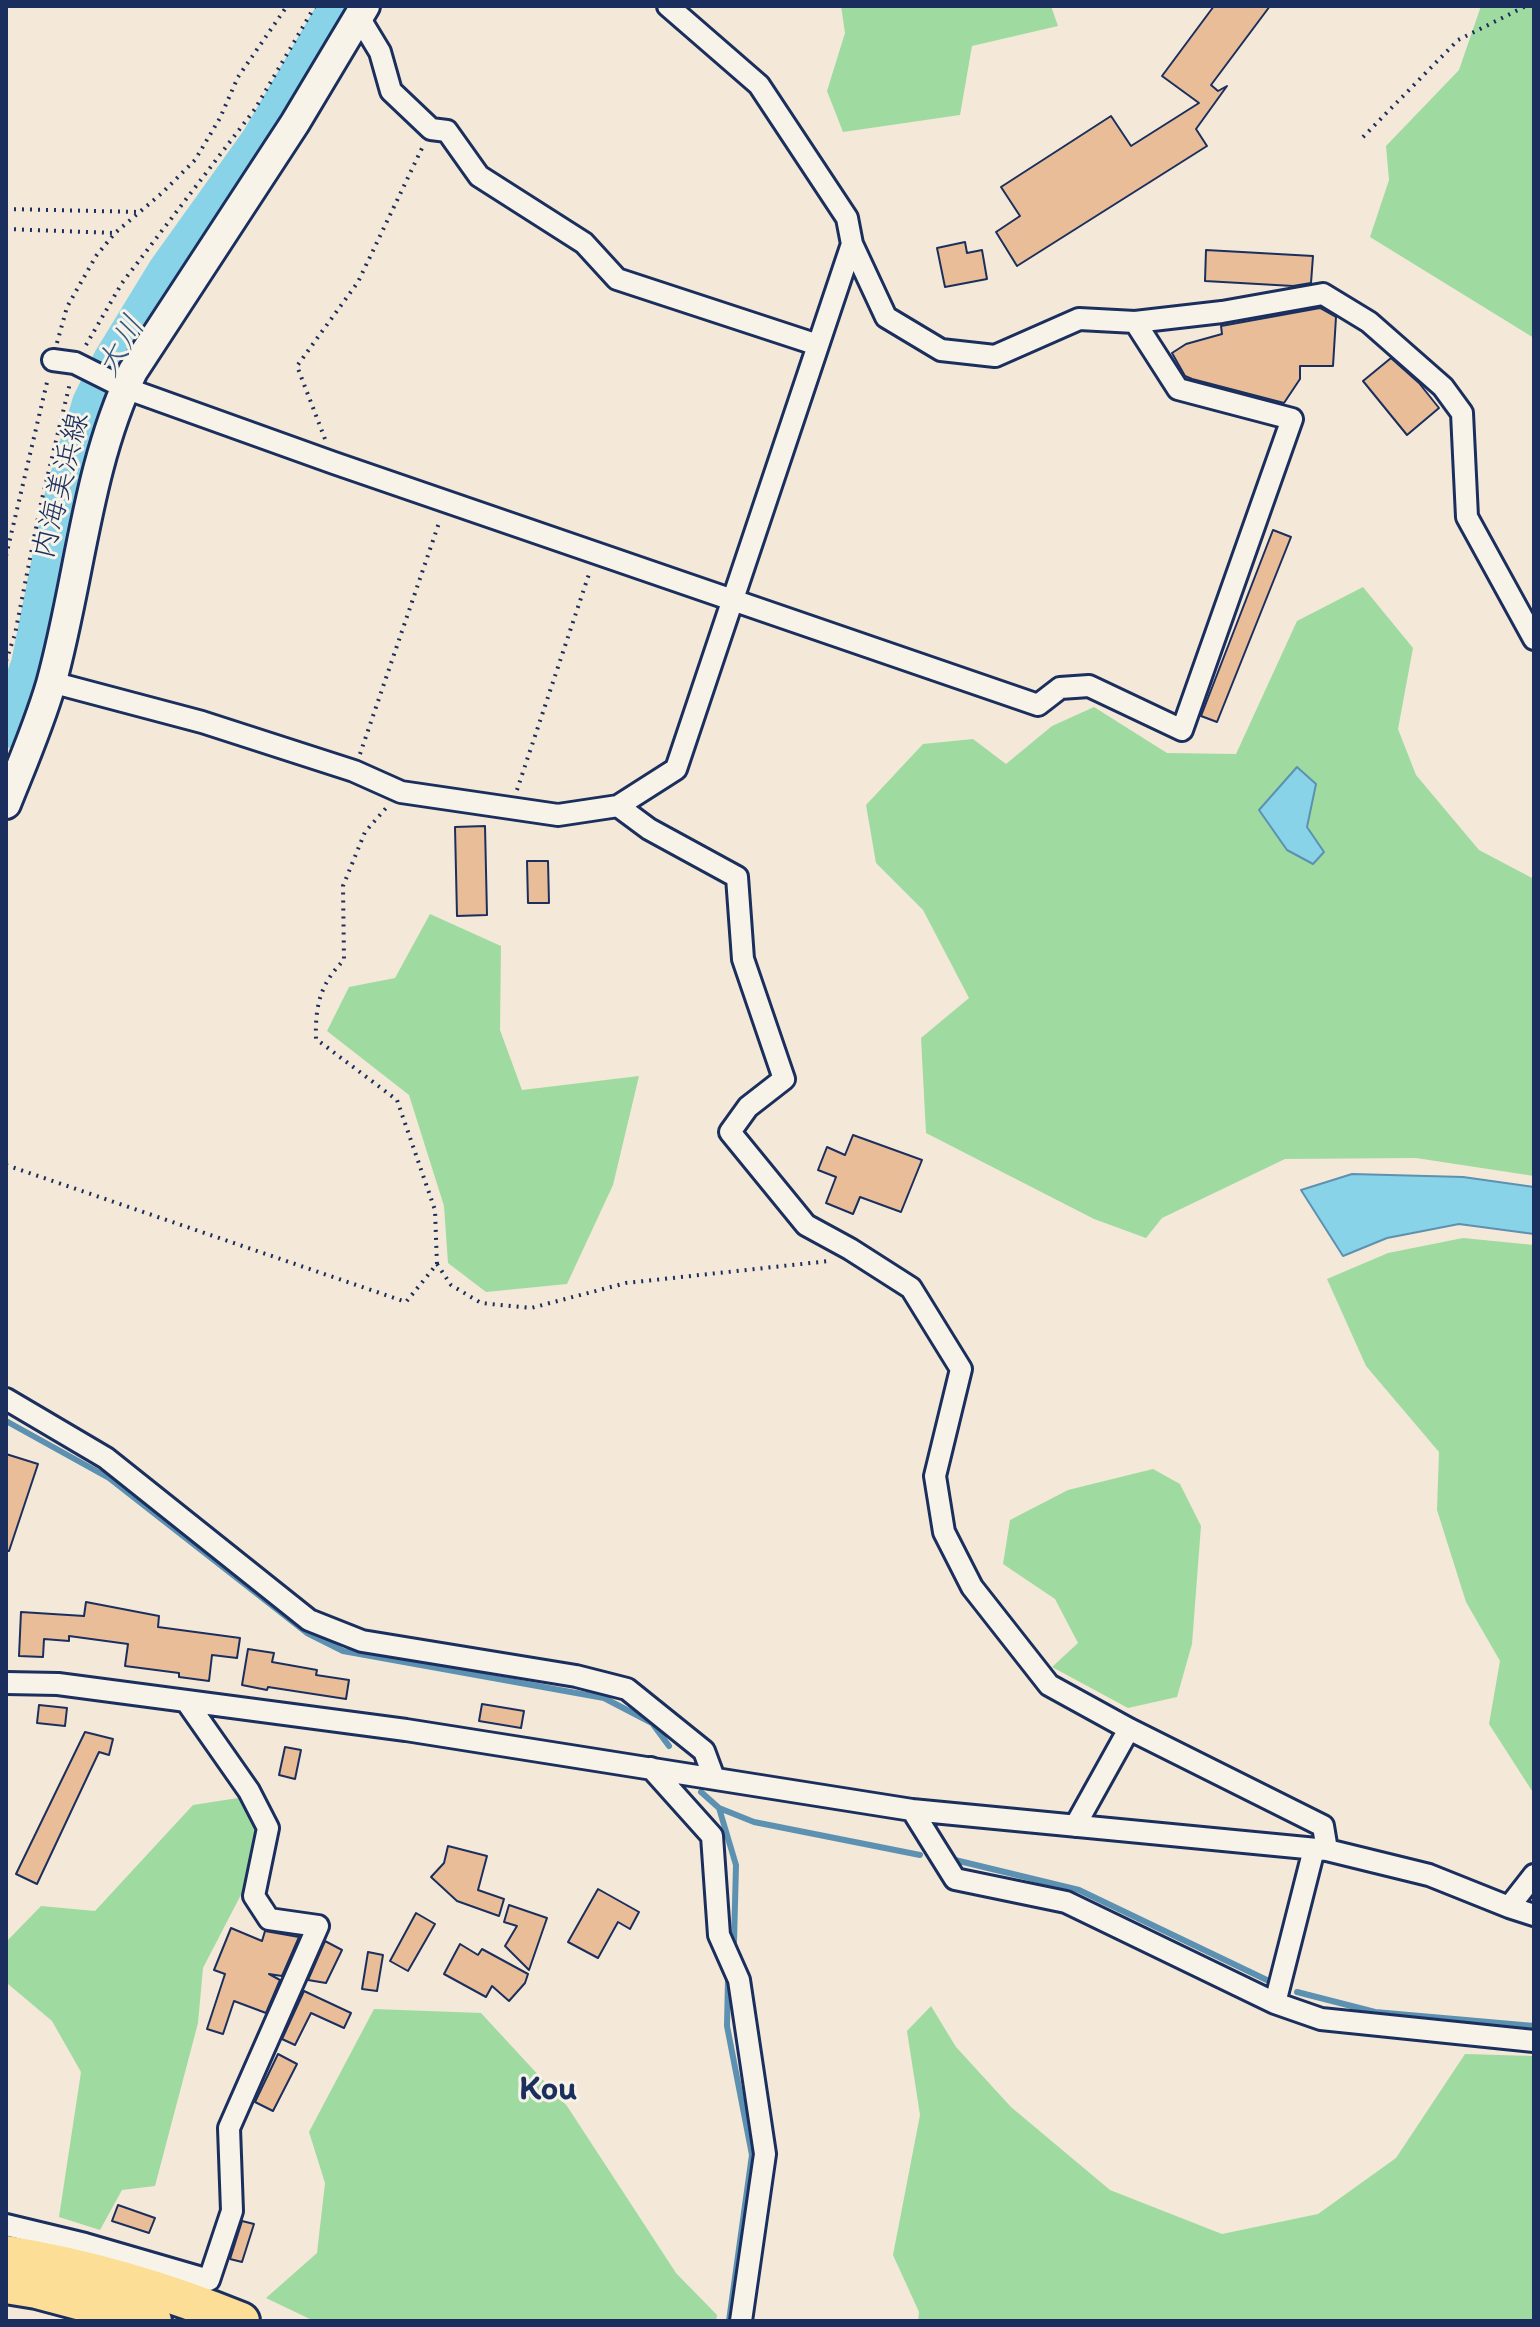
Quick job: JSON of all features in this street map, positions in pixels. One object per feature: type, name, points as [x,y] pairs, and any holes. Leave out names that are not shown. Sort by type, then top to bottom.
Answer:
[{"type":"highway","points":[[6,2254],[45,2260],[130,2281],[241,2321]]},
{"type":"highway","points":[[6,2285],[50,2293],[153,2321]]},
{"type":"main road","name":"内海美浜線","points":[[6,804],[51,682],[100,462],[125,388],[133,371],[295,123],[362,12]]},
{"type":"street","points":[[668,6],[759,85],[847,218],[852,244],[886,317],[941,350],[995,356],[1079,319],[1135,322],[1222,312],[1323,294],[1369,322],[1443,387],[1462,413],[1467,517],[1534,639]]},
{"type":"street","points":[[362,12],[380,52],[391,91],[431,129],[447,131],[479,176],[584,243],[617,279],[818,345]]},
{"type":"street","points":[[51,682],[202,722],[354,771],[401,792],[558,815],[618,806],[676,769],[852,244]]},
{"type":"street","points":[[53,360],[84,368],[125,388],[334,463],[1038,705],[1060,688],[1089,686],[1182,730],[1292,419],[1178,389],[1135,322]]},
{"type":"street","points":[[618,806],[649,829],[737,877],[743,959],[784,1079],[748,1107],[730,1132],[806,1225],[911,1288],[961,1369],[935,1476],[944,1532],[972,1587],[1049,1685],[1129,1729],[1323,1826],[1321,1850],[1275,2003]]},
{"type":"street","points":[[6,1399],[106,1458],[309,1620],[362,1641],[576,1676],[627,1689],[704,1751],[714,1778]]},
{"type":"street","points":[[6,1683],[58,1684],[421,1732],[912,1810],[1321,1850],[1429,1875],[1534,1915]]},
{"type":"street","points":[[6,2225],[209,2280],[232,2211],[229,2128],[318,1926],[269,1919],[254,1896],[268,1828],[249,1791],[186,1701]]},
{"type":"street","points":[[1075,1826],[1129,1729]]},
{"type":"street","points":[[651,1768],[712,1836],[719,1935],[739,1980],[765,2154],[741,2321]]},
{"type":"street","points":[[912,1810],[955,1879],[1066,1902],[1275,2003],[1321,2019],[1534,2041]]},
{"type":"street","points":[[1509,1907],[1534,1875]]},
{"type":"path","points":[[6,556],[67,307],[96,256],[115,233],[195,160],[220,118],[238,77],[287,6]]},
{"type":"path","points":[[6,661],[15,634],[41,503],[84,368],[122,283],[255,109],[315,6]]},
{"type":"path","points":[[1363,137],[1458,40],[1526,6]]},
{"type":"path","points":[[334,463],[297,366],[358,282],[431,129]]},
{"type":"path","points":[[6,209],[140,212]]},
{"type":"path","points":[[6,229],[115,233]]},
{"type":"path","points":[[354,771],[447,502]]},
{"type":"path","points":[[6,510],[16,509]]},
{"type":"path","points":[[511,808],[597,552]]},
{"type":"path","points":[[401,792],[365,832],[343,886],[344,960],[330,974],[315,1012],[316,1039],[397,1100],[435,1210],[437,1264],[451,1285],[481,1303],[531,1308],[626,1283],[839,1260],[850,1249]]},
{"type":"path","points":[[6,1165],[406,1302],[437,1264]]},
{"type":"green space","points":[[841,6],[1051,6],[1058,26],[972,46],[960,115],[843,132],[827,91],[845,33]]},
{"type":"green space","points":[[1481,6],[1534,6],[1534,338],[1370,237],[1389,180],[1386,146],[1459,70]]},
{"type":"green space","points":[[1363,587],[1413,648],[1398,729],[1416,775],[1479,850],[1534,879],[1534,1176],[1416,1158],[1285,1159],[1162,1218],[1146,1238],[1094,1219],[926,1133],[921,1038],[969,998],[923,910],[876,863],[866,805],[923,744],[973,739],[1006,764],[1052,726],[1094,707],[1167,753],[1236,754],[1297,621]]},
{"type":"green space","points":[[430,914],[501,946],[500,1030],[522,1090],[639,1076],[613,1185],[567,1284],[486,1292],[448,1263],[444,1206],[409,1095],[327,1031],[349,987],[395,978]]},
{"type":"green space","points":[[1463,1238],[1534,1245],[1534,1794],[1489,1724],[1500,1661],[1466,1602],[1437,1510],[1439,1452],[1366,1366],[1327,1279],[1388,1253]]},
{"type":"green space","points":[[1153,1469],[1180,1484],[1201,1526],[1192,1644],[1177,1697],[1128,1708],[1052,1667],[1078,1643],[1055,1599],[1003,1564],[1010,1520],[1068,1490]]},
{"type":"green space","points":[[238,1798],[257,1831],[246,1885],[203,1968],[198,2023],[155,2186],[122,2190],[100,2230],[59,2217],[81,2072],[52,2021],[8,1984],[6,1942],[41,1906],[95,1911],[193,1805]]},
{"type":"green space","points":[[931,2006],[956,2047],[1011,2107],[1110,2190],[1222,2234],[1318,2214],[1396,2158],[1465,2054],[1534,2056],[1534,2321],[918,2321],[919,2312],[893,2255],[920,2115],[907,2031]]},
{"type":"green space","points":[[374,2009],[481,2013],[567,2106],[676,2273],[717,2315],[716,2321],[314,2321],[266,2298],[317,2253],[325,2183],[309,2132]]},
{"type":"water","points":[[1297,767],[1316,784],[1307,827],[1324,852],[1313,864],[1287,850],[1259,810]]},
{"type":"water","points":[[1352,1174],[1463,1177],[1534,1187],[1534,1234],[1459,1224],[1387,1238],[1343,1256],[1301,1190]]},
{"type":"building","points":[[1214,6],[1270,6],[1211,85],[1218,91],[1227,86],[1196,129],[1207,146],[1017,266],[996,232],[1020,216],[1001,187],[1111,116],[1131,146],[1199,103],[1162,76]]},
{"type":"building","points":[[965,242],[967,253],[982,250],[987,279],[945,287],[937,248]]},
{"type":"building","points":[[1206,250],[1313,256],[1311,283],[1293,286],[1205,281]]},
{"type":"building","points":[[1320,308],[1336,317],[1333,366],[1300,366],[1300,379],[1284,403],[1185,376],[1172,353],[1186,344],[1222,334],[1221,326]]},
{"type":"building","points":[[1391,358],[1419,383],[1439,408],[1407,435],[1363,381]]},
{"type":"building","points":[[1273,530],[1291,537],[1217,722],[1201,716]]},
{"type":"building","points":[[485,826],[487,915],[457,916],[455,827]]},
{"type":"building","points":[[527,861],[548,861],[549,903],[528,903]]},
{"type":"building","points":[[853,1135],[922,1160],[901,1212],[860,1197],[853,1214],[826,1203],[836,1177],[818,1170],[827,1147],[845,1155]]},
{"type":"building","points":[[6,1454],[38,1464],[9,1551],[6,1551]]},
{"type":"building","points":[[86,1602],[159,1616],[158,1627],[240,1638],[237,1658],[212,1655],[209,1681],[179,1677],[179,1673],[125,1666],[128,1644],[69,1636],[69,1641],[44,1639],[43,1657],[19,1656],[21,1612],[84,1616]]},
{"type":"building","points":[[248,1649],[274,1653],[272,1662],[317,1670],[316,1675],[349,1680],[346,1699],[242,1685]]},
{"type":"building","points":[[482,1704],[524,1711],[521,1728],[479,1721]]},
{"type":"building","points":[[39,1705],[67,1708],[65,1726],[37,1723]]},
{"type":"building","points":[[85,1732],[113,1739],[109,1755],[99,1752],[37,1884],[16,1874]]},
{"type":"building","points":[[285,1747],[301,1750],[295,1779],[279,1775]]},
{"type":"building","points":[[448,1846],[487,1856],[478,1890],[504,1899],[499,1916],[457,1901],[431,1877],[444,1863]]},
{"type":"building","points":[[598,1889],[639,1912],[630,1929],[618,1922],[598,1958],[568,1942]]},
{"type":"building","points":[[509,1905],[547,1918],[529,1970],[505,1946],[517,1926],[504,1922]]},
{"type":"building","points":[[416,1913],[435,1924],[408,1971],[390,1961]]},
{"type":"building","points":[[231,1928],[262,1941],[265,1931],[299,1937],[282,1976],[269,1974],[280,1980],[266,2013],[234,2001],[223,2034],[207,2029],[225,1974],[214,1970]]},
{"type":"building","points":[[325,1941],[342,1950],[326,1983],[308,1980]]},
{"type":"building","points":[[460,1944],[478,1955],[482,1949],[528,1974],[525,1983],[509,2001],[492,1986],[486,1997],[444,1974]]},
{"type":"building","points":[[368,1952],[383,1955],[377,1991],[362,1989]]},
{"type":"building","points":[[304,1991],[351,2013],[344,2028],[311,2013],[295,2045],[282,2039]]},
{"type":"building","points":[[278,2054],[297,2064],[273,2111],[255,2102]]},
{"type":"building","points":[[118,2205],[155,2218],[149,2233],[112,2221]]},
{"type":"building","points":[[242,2221],[254,2224],[242,2262],[230,2259]]},
{"type":"waterway","name":"大川","points":[[6,730],[29,664],[63,494],[90,403],[111,360],[166,270],[259,140],[337,6]]},
{"type":"waterway","points":[[6,1421],[109,1478],[307,1633],[343,1651],[604,1698],[652,1723],[669,1746]]},
{"type":"waterway","points":[[701,1792],[719,1808],[754,1822],[920,1855]]},
{"type":"waterway","points":[[719,1808],[736,1865],[734,1942]]},
{"type":"waterway","points":[[955,1860],[1079,1890],[1271,1982]]},
{"type":"waterway","points":[[728,1979],[727,2026],[752,2155],[729,2321]]},
{"type":"waterway","points":[[1297,1992],[1375,2012],[1534,2026]]},
{"type":"district","name":"Kou","points":[[548,2090]]}]
